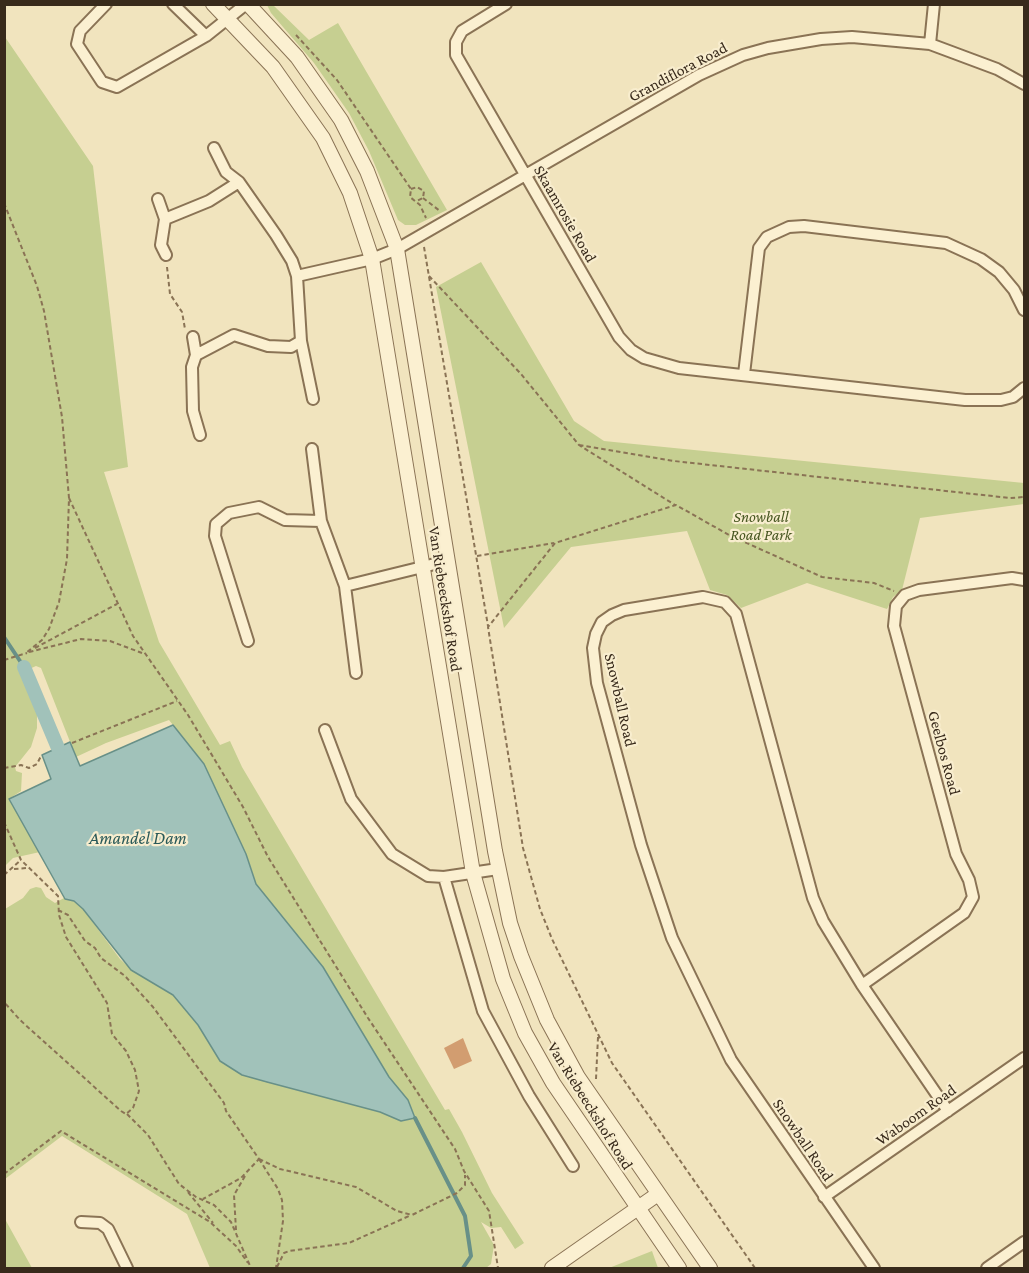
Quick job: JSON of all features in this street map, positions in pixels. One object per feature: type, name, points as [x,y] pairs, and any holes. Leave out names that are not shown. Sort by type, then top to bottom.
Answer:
[{"type":"street","points":[[106,4],[80,31],[77,44],[106,85],[122,86],[206,36],[247,4]]},
{"type":"street","points":[[173,4],[206,36]]},
{"type":"street","name":"Van Riebeeckshof Road","points":[[213,4],[278,74],[323,138],[350,193],[372,259],[473,873],[500,970],[525,1033],[567,1107],[679,1269]]},
{"type":"street","name":"Van Riebeeckshof Road","points":[[247,4],[297,57],[341,120],[367,171],[397,249],[498,868],[521,956],[554,1035],[586,1090],[710,1269]]},
{"type":"street","name":"Skaamrosie Road","points":[[506,4],[462,31],[455,48],[458,61],[619,337],[632,350],[660,364],[983,401],[1013,397],[1024,388]]},
{"type":"street","points":[[930,44],[934,4]]},
{"type":"street","name":"Grandiflora Road","points":[[297,276],[372,259],[397,249],[699,75],[743,55],[821,39],[886,38],[930,44],[997,69],[1024,84]]},
{"type":"street","points":[[214,148],[226,172],[239,182],[287,252],[297,276],[301,340],[313,399]]},
{"type":"street","points":[[165,219],[209,201],[239,182]]},
{"type":"street","points":[[158,199],[165,219],[161,245],[166,255]]},
{"type":"street","points":[[744,374],[759,248],[767,237],[789,227],[804,226],[926,240],[963,249],[999,272],[1014,290],[1024,310]]},
{"type":"street","points":[[196,355],[234,335],[268,346],[291,347],[301,340]]},
{"type":"street","points":[[192,337],[196,355],[192,367],[192,392],[200,435]]},
{"type":"street","points":[[312,449],[321,521],[345,586],[356,673]]},
{"type":"street","points":[[248,640],[215,536],[216,524],[229,513],[259,507],[285,519],[321,521]]},
{"type":"street","points":[[345,586],[447,561]]},
{"type":"street","name":"Geelbos Road","points":[[862,985],[964,913],[973,897],[969,880],[956,854],[894,626],[896,606],[905,596],[919,590],[1012,578],[1024,580]]},
{"type":"street","name":"Snowball Road","points":[[874,1269],[731,1060],[672,938],[641,845],[597,683],[593,648],[596,634],[602,622],[612,615],[624,610],[703,597],[725,602],[736,614],[813,897],[832,939],[948,1111]]},
{"type":"street","points":[[325,730],[351,799],[392,854],[428,876],[444,877],[498,868]]},
{"type":"street","points":[[444,877],[483,1011],[529,1096],[573,1166]]},
{"type":"street","name":"Waboom Road","points":[[824,1197],[1024,1058]]},
{"type":"street","points":[[552,1269],[658,1194]]},
{"type":"street","points":[[81,1222],[100,1223],[108,1229],[126,1269]]},
{"type":"street","points":[[987,1269],[1024,1242]]},
{"type":"path","points":[[291,30],[337,80],[411,189],[410,197],[423,210],[429,231],[424,246],[488,627]]},
{"type":"path","points":[[411,189],[417,186],[423,189],[423,198]]},
{"type":"path","points":[[423,198],[449,219]]},
{"type":"path","points":[[415,201],[423,198]]},
{"type":"path","points":[[4,203],[37,286],[44,312],[63,417],[69,498],[67,559],[59,602],[49,629],[42,640],[26,653]]},
{"type":"path","points":[[166,255],[170,294],[182,312],[186,333],[192,337]]},
{"type":"path","points":[[429,276],[521,374],[579,445],[676,505]]},
{"type":"path","points":[[579,445],[674,461],[1010,498],[1024,497]]},
{"type":"path","points":[[69,498],[117,604],[144,654],[227,780],[268,857],[405,1077],[455,1149],[465,1173],[489,1211],[494,1229],[498,1269]]},
{"type":"path","points":[[477,556],[555,543]]},
{"type":"path","points":[[4,660],[26,653],[117,604]]},
{"type":"path","points":[[26,653],[81,639],[110,640],[144,654]]},
{"type":"path","points":[[72,744],[177,701]]},
{"type":"path","points":[[4,768],[21,765],[29,768],[38,764],[41,756]]},
{"type":"path","points":[[4,822],[21,860],[58,896],[58,910],[66,937],[107,1003],[112,1034],[126,1051],[135,1070],[139,1086],[137,1101],[126,1114]]},
{"type":"path","points":[[4,875],[14,869],[21,860]]},
{"type":"path","points":[[14,869],[27,868]]},
{"type":"path","points":[[58,910],[68,915],[101,958],[124,976],[170,1028],[224,1103],[226,1112],[278,1189],[282,1200],[283,1221],[277,1268]]},
{"type":"path","points":[[4,1002],[86,1081],[107,1095],[148,1135],[169,1170],[220,1231]]},
{"type":"path","points":[[596,1081],[598,1037]]},
{"type":"path","points":[[4,1174],[61,1131],[196,1212],[236,1246],[248,1263]]},
{"type":"path","points":[[258,1159],[280,1169],[356,1187],[397,1211],[412,1215]]},
{"type":"path","points":[[251,1269],[234,1222],[234,1195],[246,1173],[258,1159]]},
{"type":"path","points":[[203,1199],[227,1187],[246,1173]]},
{"type":"path","points":[[277,1268],[284,1253],[349,1243],[457,1193],[465,1185],[465,1173]]},
{"type":"path","points":[[187,1190],[214,1205],[231,1222],[238,1235]]},
{"type":"green space","points":[[267,5],[273,5],[309,40],[338,23],[447,210],[416,225],[405,225],[398,220],[369,151],[349,113],[314,63],[271,13]]},
{"type":"green space","points":[[5,37],[93,166],[128,467],[104,472],[159,642],[220,745],[230,741],[242,767],[445,1110],[449,1109],[492,1193],[524,1243],[515,1249],[501,1227],[491,1228],[481,1222],[494,1245],[491,1264],[486,1268],[210,1268],[187,1214],[62,1136],[5,1179],[5,909],[23,898],[30,889],[36,887],[41,888],[46,897],[55,903],[64,898],[74,901],[83,909],[120,959],[132,970],[173,995],[198,1025],[220,1061],[242,1075],[380,1112],[401,1121],[415,1118],[408,1100],[389,1077],[323,967],[256,884],[246,854],[204,764],[169,720],[106,743],[76,757],[41,668],[36,666],[27,670],[27,683],[37,712],[37,728],[31,747],[15,767],[16,771],[22,773],[21,791],[9,799],[40,852],[13,858],[5,866]]},
{"type":"green space","name":"Snowball Road Park","points":[[481,262],[574,421],[604,441],[1024,483],[1024,504],[920,518],[902,590],[893,597],[887,609],[807,583],[741,608],[727,595],[710,590],[687,531],[571,547],[504,628],[436,287]]},
{"type":"green space","points":[[5,1219],[32,1268],[5,1268]]},
{"type":"green space","points":[[652,1251],[658,1268],[609,1268]]},
{"type":"water","name":"Amandel Dam","points":[[173,725],[204,764],[246,854],[256,884],[323,967],[389,1077],[408,1100],[415,1118],[401,1121],[380,1112],[242,1075],[220,1061],[198,1025],[173,995],[131,970],[83,909],[74,901],[65,899],[9,799],[51,779],[42,755],[70,742],[80,766]]},
{"type":"building","points":[[463,1038],[472,1061],[454,1069],[444,1048]]},
{"type":"waterway","points":[[4,637],[24,667]]},
{"type":"waterway","points":[[24,667],[58,748]]},
{"type":"waterway","points":[[415,1118],[465,1216],[471,1256],[463,1268]]}]
